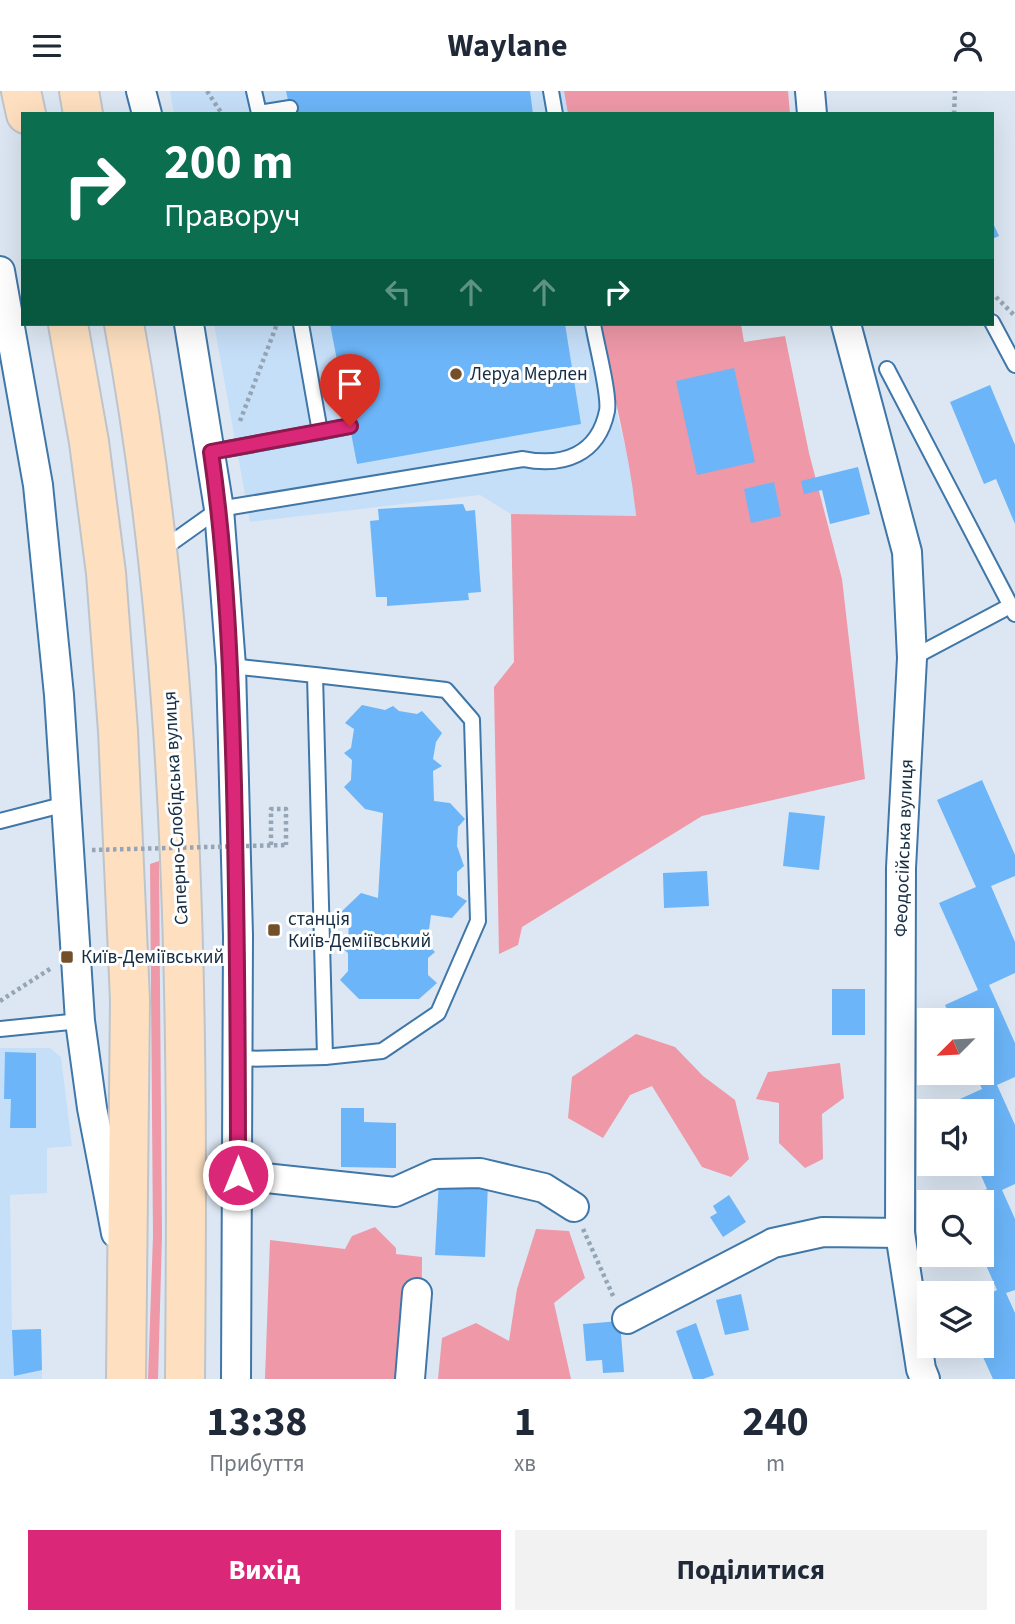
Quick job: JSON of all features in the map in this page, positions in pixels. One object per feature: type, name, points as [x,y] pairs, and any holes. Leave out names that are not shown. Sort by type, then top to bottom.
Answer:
[{"type":"main road","points":[[21,91],[26,112]]},
{"type":"main road","points":[[79,91],[83,112]]},
{"type":"main road","points":[[68,326],[89,442],[104,559],[118,731],[130,1000],[129,1299],[126,1379]]},
{"type":"main road","name":"Саперно-Слобідська вулиця","points":[[124,326],[160,552],[175,765],[185,1021],[185,1379]]},
{"type":"street","points":[[141,91],[146,112]]},
{"type":"street","points":[[0,271],[38,485],[52,604],[80,1021],[92,1108],[129,1299]]},
{"type":"street","points":[[189,326],[219,509],[231,666],[238,1059],[236,1379]]},
{"type":"street","name":"Феодосійська вулиця","points":[[847,326],[907,552],[912,658],[901,868],[900,1233],[921,1369],[925,1379]]},
{"type":"street","points":[[238,1175],[395,1192],[435,1174],[480,1173],[544,1188],[574,1207]]},
{"type":"street","points":[[627,1319],[773,1243],[823,1233],[900,1233]]},
{"type":"street","points":[[410,1379],[417,1293]]},
{"type":"lane","points":[[254,91],[259,112]]},
{"type":"lane","points":[[551,91],[555,112]]},
{"type":"lane","points":[[265,112],[290,108]]},
{"type":"lane","points":[[301,326],[320,432]]},
{"type":"lane","points":[[160,552],[219,509],[523,459],[546,463],[571,459],[600,431],[608,408],[593,326]]},
{"type":"lane","points":[[994,326],[1015,365]]},
{"type":"lane","points":[[887,369],[1013,610],[912,658]]},
{"type":"lane","points":[[211,452],[350,426]]},
{"type":"lane","points":[[231,666],[446,690],[472,720],[478,921],[438,1013],[382,1051],[325,1057],[238,1059]]},
{"type":"lane","points":[[315,675],[325,1057]]},
{"type":"lane","points":[[0,821],[66,804]]},
{"type":"lane","points":[[0,1029],[80,1021]]},
{"type":"path","points":[[207,91],[221,112]]},
{"type":"path","points":[[954,112],[956,91]]},
{"type":"path","points":[[240,421],[276,326]]},
{"type":"path","points":[[92,850],[286,845],[286,809],[271,809],[271,845]]},
{"type":"path","points":[[0,1001],[57,965]]},
{"type":"path","points":[[574,1207],[608,1288],[627,1319]]},
{"type":"shaded area","points":[[170,91],[564,91],[568,112],[174,112]]},
{"type":"shaded area","points":[[564,91],[788,91],[790,112],[568,112]]},
{"type":"shaded area","points":[[214,326],[600,326],[611,391],[632,473],[636,517],[511,514],[480,495],[250,522]]},
{"type":"shaded area","points":[[600,326],[741,326],[744,342],[785,336],[809,453],[842,579],[865,779],[702,816],[522,927],[518,945],[499,954],[494,687],[514,662],[511,514],[636,516]]},
{"type":"shaded area","points":[[159,861],[162,1236],[158,1379],[148,1379],[153,1236],[150,864]]},
{"type":"shaded area","points":[[636,1034],[675,1047],[703,1076],[735,1100],[749,1159],[731,1177],[702,1167],[652,1086],[630,1095],[603,1138],[568,1118],[572,1077]]},
{"type":"shaded area","points":[[0,1048],[50,1048],[61,1057],[72,1146],[47,1148],[47,1193],[10,1195],[12,1330],[41,1329],[42,1379],[0,1379]]},
{"type":"shaded area","points":[[840,1063],[844,1098],[822,1114],[823,1159],[805,1168],[779,1143],[779,1103],[756,1099],[768,1072]]},
{"type":"shaded area","points":[[375,1227],[396,1248],[396,1254],[422,1257],[421,1379],[265,1379],[270,1240],[345,1249],[352,1236]]},
{"type":"shaded area","points":[[536,1229],[569,1231],[585,1278],[554,1303],[571,1379],[438,1379],[442,1338],[476,1323],[509,1341],[517,1289]]},
{"type":"building","points":[[286,91],[530,91],[533,112],[291,112]]},
{"type":"building","points":[[994,225],[999,236],[994,238]]},
{"type":"building","name":"Леруа Мерлен","points":[[330,326],[565,326],[581,424],[357,464]]},
{"type":"building","points":[[734,368],[755,462],[697,475],[676,381]]},
{"type":"building","points":[[990,385],[1015,445],[1015,524],[996,479],[984,484],[950,402]]},
{"type":"building","points":[[858,467],[870,514],[830,524],[822,490],[804,494],[801,481]]},
{"type":"building","points":[[774,482],[781,516],[751,523],[744,489]]},
{"type":"building","points":[[463,504],[466,511],[475,510],[481,592],[468,593],[469,600],[387,606],[387,597],[376,597],[370,521],[379,520],[378,509]]},
{"type":"building","points":[[362,705],[385,710],[393,706],[399,711],[417,714],[422,711],[442,733],[436,742],[433,759],[442,766],[433,771],[434,801],[450,803],[465,819],[458,827],[457,846],[464,866],[457,872],[457,895],[467,901],[452,918],[431,915],[427,944],[435,952],[428,958],[428,975],[437,983],[419,999],[359,999],[340,980],[348,971],[348,953],[340,946],[348,940],[349,921],[340,913],[361,893],[378,898],[383,813],[365,809],[344,787],[351,780],[352,760],[344,753],[351,748],[354,729],[345,723]]},
{"type":"building","points":[[982,780],[1015,855],[1015,876],[991,886],[1015,942],[1015,973],[989,985],[1015,1043],[1015,1077],[997,1085],[1015,1125],[1015,1184],[1002,1190],[1015,1219],[1015,1290],[1006,1293],[1015,1313],[1015,1379],[993,1379],[983,1358],[994,1358],[994,1291],[997,1290],[987,1267],[994,1267],[994,1190],[985,1190],[987,1189],[981,1176],[994,1176],[994,1099],[960,1099],[982,1089],[980,1085],[994,1085],[994,1008],[946,1008],[945,1005],[978,990],[939,903],[976,887],[937,800]]},
{"type":"building","points":[[789,812],[825,816],[819,870],[783,866]]},
{"type":"building","points":[[707,871],[709,906],[664,908],[663,873]]},
{"type":"building","points":[[832,989],[865,989],[865,1035],[832,1035]]},
{"type":"building","points":[[5,1052],[36,1053],[36,1128],[10,1128],[11,1099],[4,1099]]},
{"type":"building","points":[[341,1108],[364,1108],[364,1122],[396,1123],[396,1168],[341,1167]]},
{"type":"building","points":[[439,1180],[488,1183],[485,1257],[435,1255]]},
{"type":"building","points":[[729,1195],[746,1222],[723,1237],[710,1217],[717,1213],[713,1206]]},
{"type":"building","points":[[741,1294],[749,1330],[725,1335],[716,1300]]},
{"type":"building","points":[[620,1321],[624,1372],[603,1373],[602,1360],[586,1361],[583,1324]]},
{"type":"building","points":[[696,1323],[714,1375],[703,1379],[693,1379],[676,1331]]},
{"type":"building","points":[[41,1329],[42,1370],[14,1376],[12,1330]]},
{"type":"place","name":"Леруа Мерлен","points":[[456,374]]},
{"type":"place","name":"станція Київ-Деміївський","points":[[274,930]]},
{"type":"place","name":"Київ-Деміївський","points":[[67,957]]},
{"type":"route","points":[[238,1175],[238,936],[231,666],[219,509],[211,452],[350,426]]}]
